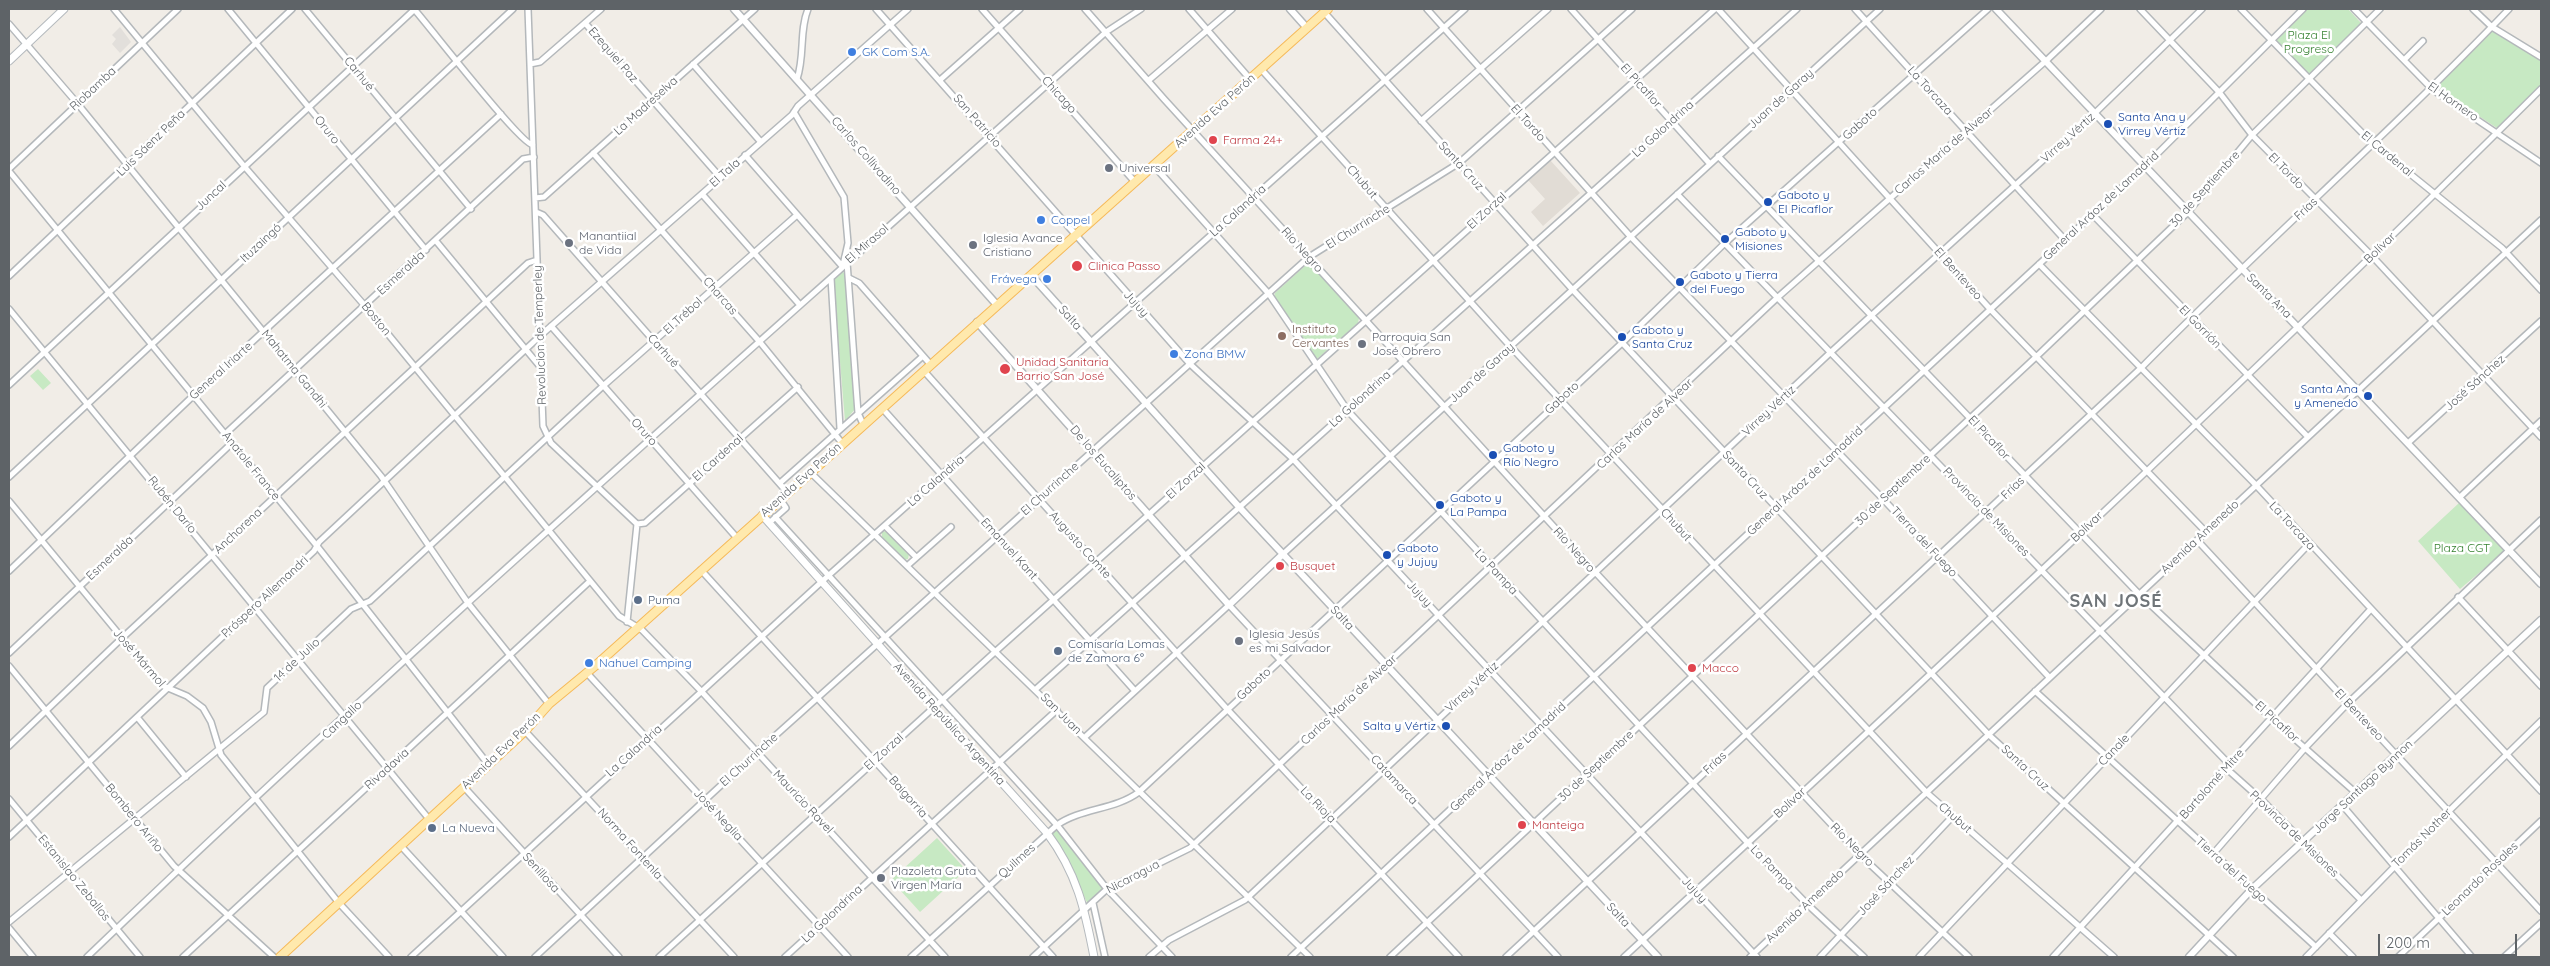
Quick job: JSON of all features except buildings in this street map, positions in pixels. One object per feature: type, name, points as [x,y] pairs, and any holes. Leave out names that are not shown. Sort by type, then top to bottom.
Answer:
[{"type":"main road","points":[[9,61],[64,9]]},
{"type":"main road","name":"Avenida Eva Perón","points":[[280,957],[525,731],[549,704],[587,673],[1326,10]]},
{"type":"main road","name":"Avenida República Argentina","points":[[762,515],[1047,833],[1075,880],[1085,911],[1094,957]]},
{"type":"street","name":"Boston","points":[[114,9],[244,166],[365,306],[619,616],[636,628]]},
{"type":"street","name":"Riobamba","points":[[9,170],[178,9]]},
{"type":"street","name":"Oruro","points":[[228,9],[426,250]]},
{"type":"street","name":"Luis Sáenz Peña","points":[[9,276],[292,9]]},
{"type":"street","name":"Carhué","points":[[305,9],[471,209]]},
{"type":"street","name":"Juncal","points":[[9,385],[415,9]]},
{"type":"street","points":[[415,9],[501,114],[527,143],[533,145]]},
{"type":"street","name":"Ituzaingó","points":[[9,477],[513,9]]},
{"type":"street","name":"Revolucion de Temperley","points":[[528,9],[543,426],[548,438]]},
{"type":"street","points":[[530,64],[540,62],[601,9]]},
{"type":"street","name":"Carlos Collivadino","points":[[734,9],[997,305]]},
{"type":"street","name":"La Madreselva","points":[[535,198],[544,196],[755,9]]},
{"type":"street","points":[[797,79],[802,62],[803,36],[808,9]]},
{"type":"street","name":"San Patricio","points":[[876,9],[1076,234]]},
{"type":"street","name":"El Tala","points":[[541,335],[702,194],[908,9]]},
{"type":"street","name":"Chicago","points":[[982,9],[1135,182]]},
{"type":"street","points":[[940,80],[1020,9]]},
{"type":"street","name":"Río Negro","points":[[1085,9],[1493,462],[1801,793],[1860,855],[1969,957]]},
{"type":"street","name":"El Mirasol","points":[[597,485],[1106,32],[1140,9]]},
{"type":"street","points":[[1189,9],[1250,79]]},
{"type":"street","points":[[1149,80],[1232,9]]},
{"type":"street","points":[[1290,9],[1307,28]]},
{"type":"street","name":"El Tordo","points":[[1427,9],[1630,236]]},
{"type":"street","name":"La Calandria","points":[[411,957],[585,795],[702,692],[828,575],[985,438],[1465,9]]},
{"type":"street","points":[[1421,121],[1548,9]]},
{"type":"street","name":"El Picaflor","points":[[1571,9],[1710,164]]},
{"type":"street","name":"El Churrinche","points":[[535,957],[757,752],[1309,257],[1459,163],[1632,9]]},
{"type":"street","name":"El Benteveo","points":[[1716,9],[1754,48],[1991,310],[2206,532]]},
{"type":"street","name":"El Zorzal","points":[[659,957],[933,707],[1554,151],[1716,9]]},
{"type":"street","name":"La Golondrina","points":[[1036,689],[1796,9]]},
{"type":"street","name":"La Torcaza","points":[[1855,9],[2065,240]]},
{"type":"street","name":"Juan de Garay","points":[[1085,738],[1283,554],[1880,9]]},
{"type":"street","name":"Gaboto","points":[[1139,792],[1622,343],[1725,243],[1988,9]]},
{"type":"street","name":"Santa Ana","points":[[1996,9],[2144,167],[2298,325],[2541,584]]},
{"type":"street","name":"Carlos María de Alvear","points":[[1194,844],[1545,518],[1778,297],[1819,263],[2045,62],[2101,9]]},
{"type":"street","name":"El Tordo","points":[[2140,9],[2219,92],[2252,135],[2314,200],[2372,256],[2541,437]]},
{"type":"street","name":"Virrey Vértiz","points":[[1149,957],[1161,946],[1240,904],[1249,897],[1331,818],[1663,511],[1831,352],[2094,114],[2202,9]]},
{"type":"street","name":"El Cardenal","points":[[2241,9],[2373,144],[2506,252],[2541,290]]},
{"type":"street","name":"General Aráoz de Lamadrid","points":[[1292,957],[2093,215],[2303,9]]},
{"type":"street","name":"El Hornero","points":[[2354,9],[2430,88],[2541,163]]},
{"type":"street","name":"30 de Septiembre","points":[[1390,957],[2086,310],[2188,212],[2252,135],[2380,9]]},
{"type":"street","points":[[2473,9],[2492,27],[2541,57]]},
{"type":"street","name":"Frías","points":[[1506,957],[1588,883],[2142,367],[2191,317],[2373,144],[2509,9]]},
{"type":"street","name":"Santa Cruz","points":[[1326,10],[1385,81],[1572,289],[1989,735],[2062,804],[2233,957]]},
{"type":"street","name":"Ezequiel Paz","points":[[585,23],[720,177]]},
{"type":"street","name":"Mahatma Gandhi","points":[[9,24],[221,279],[385,481],[468,602],[549,704]]},
{"type":"street","points":[[2404,60],[2424,41]]},
{"type":"street","points":[[693,64],[760,141]]},
{"type":"street","name":"Chubut","points":[[1261,69],[1510,347],[1867,731],[1927,793],[2114,957]]},
{"type":"street","name":"Bolívar","points":[[1624,957],[2081,533],[2372,256],[2541,89]]},
{"type":"street","points":[[794,112],[844,197],[848,243],[844,264]]},
{"type":"street","name":"General Iriarte","points":[[9,570],[194,396],[501,114]]},
{"type":"street","name":"Charcas","points":[[593,153],[759,341],[842,443]]},
{"type":"street","points":[[745,155],[844,264],[849,278],[858,412],[863,424]]},
{"type":"street","name":"El Picaflor","points":[[1718,156],[2139,594],[2271,718],[2356,793]]},
{"type":"street","name":"Esmeralda","points":[[225,434],[524,159],[534,158]]},
{"type":"street","name":"La Pampa","points":[[1154,166],[1269,294],[1348,411],[1747,842],[1806,904],[1864,957]]},
{"type":"street","name":"Anatole France","points":[[9,170],[317,546],[405,661],[488,764]]},
{"type":"street","points":[[702,194],[800,304]]},
{"type":"street","name":"Provincia de Misiones","points":[[1677,194],[2042,569],[2229,767],[2361,900]]},
{"type":"street","name":"Carhué","points":[[536,212],[543,215],[787,492]]},
{"type":"street","name":"El Trébol","points":[[548,438],[753,253],[798,215]]},
{"type":"street","name":"El Gorrión","points":[[2093,215],[2246,375],[2308,436]]},
{"type":"street","name":"Avenida Amenedo","points":[[1753,956],[1806,904],[1927,793],[2099,630],[2541,220]]},
{"type":"street","name":"Jujuy","points":[[1076,234],[1190,364],[1293,459],[1695,891],[1753,956]]},
{"type":"street","name":"Tierra del Fuego","points":[[1630,236],[1883,499],[2049,677]]},
{"type":"street","points":[[436,241],[542,370]]},
{"type":"street","name":"Anchorena","points":[[9,746],[45,710],[344,431],[528,263],[537,260]]},
{"type":"street","name":"La Torcaza","points":[[2039,264],[2197,423],[2541,791]]},
{"type":"street","name":"Salta","points":[[1031,275],[1240,508],[1658,957]]},
{"type":"street","points":[[831,278],[840,428]]},
{"type":"street","points":[[849,278],[859,283],[930,365]]},
{"type":"street","name":"Rubén Darío","points":[[9,309],[429,819]]},
{"type":"street","name":"José Sánchez","points":[[2408,443],[2541,321]]},
{"type":"street","name":"De los Eucaliptos","points":[[978,322],[1229,604]]},
{"type":"street","name":"Oruro","points":[[551,326],[737,538]]},
{"type":"street","name":"Próspero Allemandri","points":[[9,837],[255,608],[454,415],[541,335]]},
{"type":"street","points":[[780,483],[923,356]]},
{"type":"street","name":"Augusto Comte","points":[[924,371],[1176,653]]},
{"type":"street","name":"El Cardenal","points":[[637,524],[645,523],[798,388]]},
{"type":"street","name":"Emanuel Kant","points":[[882,408],[1135,691]]},
{"type":"street","points":[[2460,497],[2541,421]]},
{"type":"street","points":[[548,438],[637,524],[627,622]]},
{"type":"street","name":"14 de Julio","points":[[9,922],[264,712],[267,688],[351,609],[370,601],[548,438]]},
{"type":"street","name":"Esmeralda","points":[[9,653],[232,443]]},
{"type":"street","name":"San Juan","points":[[810,472],[1036,689],[1139,792],[1310,957]]},
{"type":"street","name":"Cangallo","points":[[87,957],[468,602],[597,485]]},
{"type":"street","points":[[769,523],[786,508],[780,499]]},
{"type":"street","name":"José Mármol","points":[[9,501],[160,686],[187,696],[203,708],[211,722],[218,750],[255,800],[339,903],[389,957]]},
{"type":"street","name":"Avenida República Argentina","points":[[775,517],[1057,825],[1107,889],[1172,957]]},
{"type":"street","points":[[2213,854],[2305,748],[2348,704],[2458,597],[2541,520]]},
{"type":"street","points":[[885,526],[916,557]]},
{"type":"street","points":[[907,566],[951,527]]},
{"type":"street","name":"El Benteveo","points":[[2197,540],[2541,911]]},
{"type":"street","name":"Canale","points":[[1919,957],[2309,544]]},
{"type":"street","name":"Baigorria","points":[[701,570],[1053,957]]},
{"type":"street","name":"Rivadavia","points":[[183,957],[590,581]]},
{"type":"street","points":[[2458,597],[2541,686]]},
{"type":"street","name":"Catamarca","points":[[1229,604],[1558,957]]},
{"type":"street","name":"Bartolomé Mitre","points":[[2053,957],[2136,869],[2370,610]]},
{"type":"street","name":"Jorge Santiago Bynnon","points":[[2189,957],[2252,889],[2541,620]]},
{"type":"street","name":"Mauricio Ravel","points":[[636,628],[642,630],[702,692],[873,876],[945,957]]},
{"type":"street","name":"La Rioja","points":[[1176,653],[1459,957]]},
{"type":"street","name":"Bombero Ariño","points":[[9,666],[178,871],[274,957]]},
{"type":"street","name":"José Neglia","points":[[587,673],[848,957]]},
{"type":"street","name":"Tierra del Fuego","points":[[2035,691],[2316,947]]},
{"type":"street","name":"La Golondrina","points":[[785,957],[1057,710]]},
{"type":"street","points":[[137,717],[186,777]]},
{"type":"street","name":"Tomás Nother","points":[[2306,957],[2393,867],[2541,721]]},
{"type":"street","name":"Norma Fontenla","points":[[525,731],[734,957]]},
{"type":"street","name":"Senillosa","points":[[464,787],[619,957]]},
{"type":"street","name":"Quilmes","points":[[911,957],[1057,825],[1067,819],[1128,799],[1139,792]]},
{"type":"street","name":"Estanislao Zeballos","points":[[9,799],[140,957]]},
{"type":"street","points":[[2342,806],[2472,957]]},
{"type":"street","name":"José Sánchez","points":[[1820,957],[1953,816]]},
{"type":"street","name":"Leonardo Rosales","points":[[2398,957],[2541,821]]},
{"type":"street","name":"Nicaragua","points":[[1033,957],[1107,889],[1194,844]]},
{"type":"street","points":[[401,846],[503,957]]},
{"type":"street","points":[[1093,903],[1105,957]]},
{"type":"street","points":[[2504,957],[2541,922]]},
{"type":"street","points":[[9,928],[33,957]]},
{"type":"street","points":[[2330,933],[2354,957]]},
{"type":"shaded area","points":[[120,27],[131,42],[120,53],[112,44],[116,39],[112,35]]},
{"type":"shaded area","points":[[1550,160],[1580,193],[1543,226],[1531,212],[1545,199],[1528,180]]},
{"type":"green space","name":"Plaza El Progreso","points":[[2307,9],[2348,9],[2361,23],[2308,77],[2276,41]]},
{"type":"green space","points":[[2492,30],[2541,60],[2541,85],[2497,128],[2436,88]]},
{"type":"green space","points":[[1311,264],[1359,318],[1358,323],[1317,359],[1274,297],[1275,293],[1306,265]]},
{"type":"green space","points":[[843,272],[846,274],[856,408],[845,421],[834,290],[835,279]]},
{"type":"green space","points":[[38,369],[51,383],[43,390],[30,376]]},
{"type":"green space","name":"Plaza CGT","points":[[2459,503],[2505,551],[2460,589],[2418,541]]},
{"type":"green space","points":[[882,531],[887,532],[909,554],[908,559],[904,560],[882,537]]},
{"type":"green space","points":[[1057,828],[1103,886],[1103,889],[1088,905],[1070,865],[1051,833]]},
{"type":"green space","points":[[937,838],[966,870],[920,912],[891,880]]},
{"type":"place","name":"GK Com S.A.","points":[[852,52]]},
{"type":"place","name":"Santa Ana y Virrey Vértiz","points":[[2108,124]]},
{"type":"place","name":"Farma 24+","points":[[1213,140]]},
{"type":"place","name":"Universal","points":[[1109,168]]},
{"type":"place","name":"Gaboto y El Picaflor","points":[[1768,202]]},
{"type":"place","name":"Coppel","points":[[1041,220]]},
{"type":"place","name":"Gaboto y Misiones","points":[[1725,239]]},
{"type":"place","name":"Manantiial de Vida","points":[[569,243]]},
{"type":"place","name":"Iglesia Avance Cristiano","points":[[973,245]]},
{"type":"place","name":"Clinica Passo","points":[[1077,266]]},
{"type":"place","name":"Frávega","points":[[1047,279]]},
{"type":"place","name":"Gaboto y Tierra del Fuego","points":[[1680,282]]},
{"type":"place","name":"Instituto Cervantes","points":[[1282,336]]},
{"type":"place","name":"Gaboto y Santa Cruz","points":[[1622,337]]},
{"type":"place","name":"Parroquia San José Obrero","points":[[1362,344]]},
{"type":"place","name":"Zona BMW","points":[[1174,354]]},
{"type":"place","name":"Unidad Sanitaria Barrio San José","points":[[1005,369]]},
{"type":"place","name":"Santa Ana y Amenedo","points":[[2368,396]]},
{"type":"place","name":"Gaboto y Río Negro","points":[[1493,455]]},
{"type":"place","name":"Gaboto y La Pampa","points":[[1440,505]]},
{"type":"place","name":"Gaboto y Jujuy","points":[[1387,555]]},
{"type":"place","name":"Busquet","points":[[1280,566]]},
{"type":"place","name":"Puma","points":[[638,600]]},
{"type":"place","name":"Iglesia Jesús es mi Salvador","points":[[1239,641]]},
{"type":"place","name":"Comisaría Lomas de Zamora 6°","points":[[1058,651]]},
{"type":"place","name":"Nahuel Camping","points":[[589,663]]},
{"type":"place","name":"Macco","points":[[1692,668]]},
{"type":"place","name":"Salta y Vértiz","points":[[1446,726]]},
{"type":"place","name":"Manteiga","points":[[1522,825]]},
{"type":"place","name":"La Nueva","points":[[432,828]]},
{"type":"place","name":"Plazoleta Gruta Virgen María","points":[[881,878]]},
{"type":"district","name":"SAN JOSÉ","points":[[2116,602]]}]
